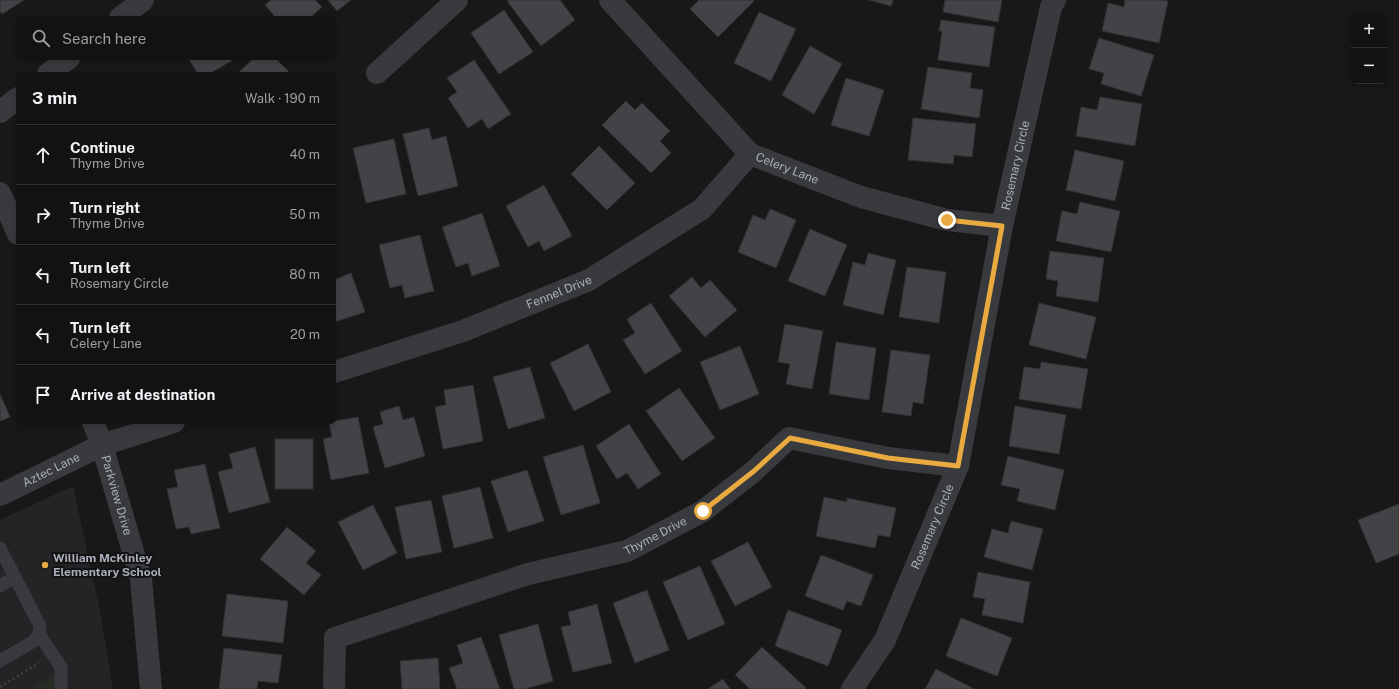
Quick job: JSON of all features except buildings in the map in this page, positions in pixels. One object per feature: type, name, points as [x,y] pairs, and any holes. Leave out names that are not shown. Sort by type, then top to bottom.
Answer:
[{"type":"street","points":[[123,16],[143,0]]},
{"type":"street","points":[[377,73],[457,0]]},
{"type":"street","name":"Celery Lane","points":[[610,0],[750,154],[860,197],[947,220],[1002,226]]},
{"type":"street","name":"Rosemary Circle","points":[[852,689],[885,640],[958,466],[1002,226],[1051,7],[1055,0]]},
{"type":"street","points":[[51,72],[66,60]]},
{"type":"street","points":[[0,112],[16,100]]},
{"type":"street","name":"Fennel Drive","points":[[336,371],[463,331],[589,280],[702,209],[750,154]]},
{"type":"street","points":[[0,193],[16,229]]},
{"type":"street","name":"Parkview Drive","points":[[94,424],[102,445],[141,579],[151,689]]},
{"type":"street","points":[[102,445],[168,424]]},
{"type":"street","name":"Thyme Drive","points":[[334,689],[335,638],[528,574],[627,551],[703,511],[754,471],[790,438],[888,458],[958,466]]},
{"type":"street","name":"Aztec Lane","points":[[0,495],[102,445]]},
{"type":"lane","points":[[0,548],[40,626],[39,634],[34,641],[0,661]]},
{"type":"lane","points":[[0,586],[15,577]]},
{"type":"lane","points":[[39,634],[61,667],[61,689]]},
{"type":"path","points":[[0,688],[40,663]]},
{"type":"shaded area","name":"William McKinley Elementary School","points":[[73,486],[100,611],[113,689],[0,689],[0,520]]},
{"type":"shaded area","points":[[54,675],[54,689],[30,689]]},
{"type":"place","name":"William McKinley Elementary School","points":[[45,565]]},
{"type":"route","points":[[703,511],[754,471],[790,438],[888,458],[958,466],[1002,226],[947,220]]}]
